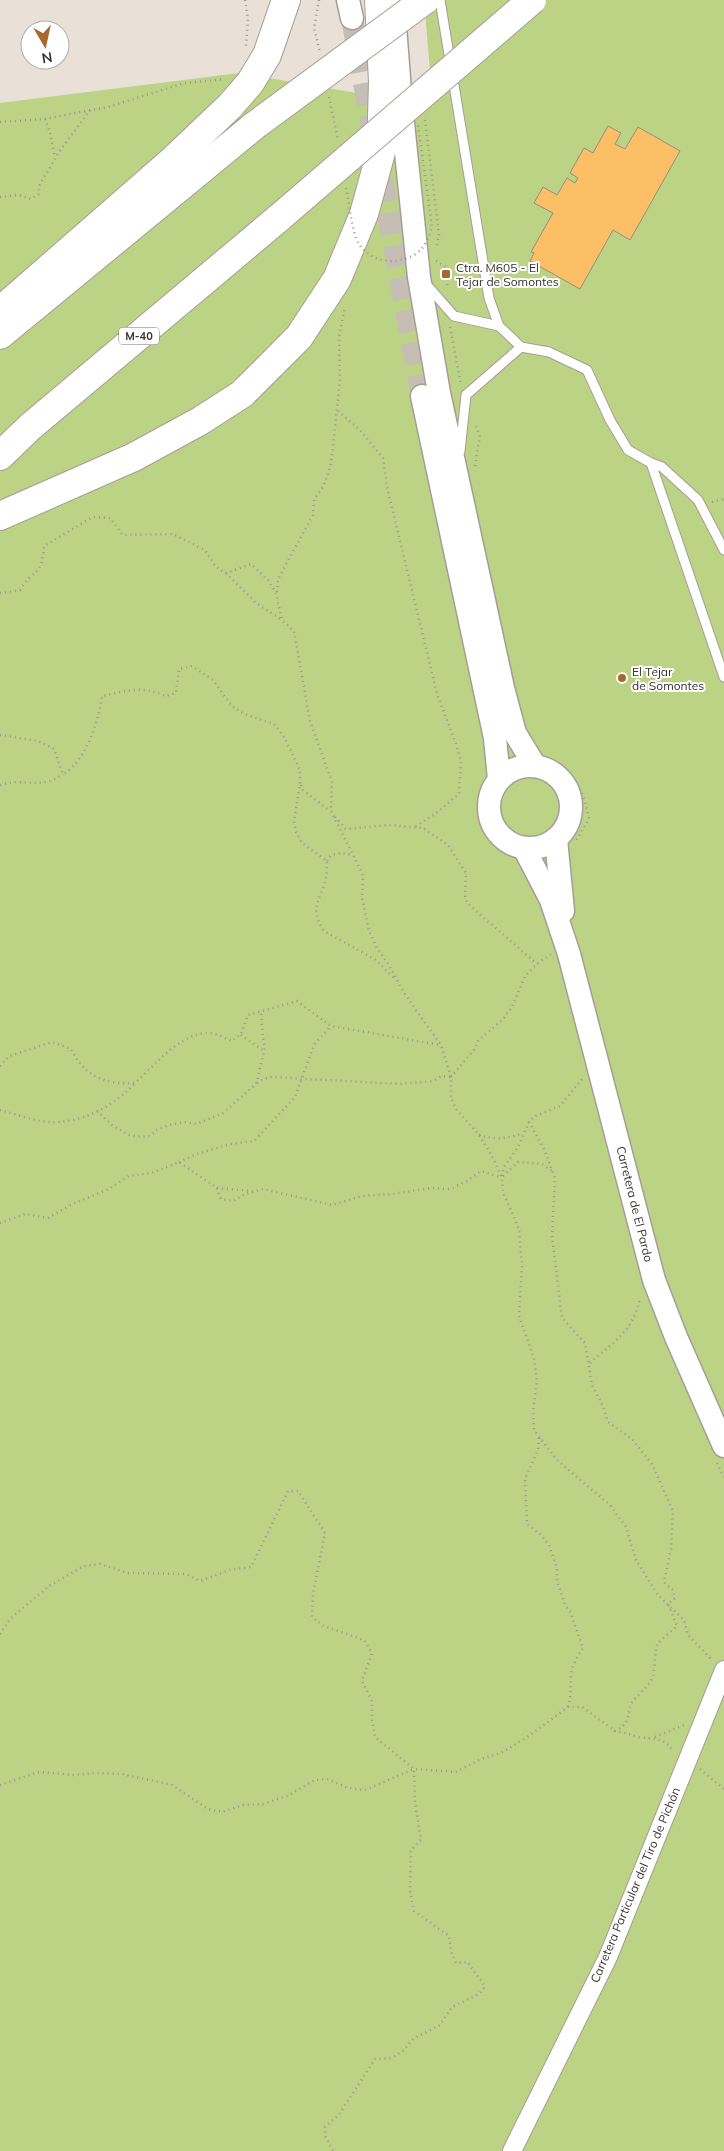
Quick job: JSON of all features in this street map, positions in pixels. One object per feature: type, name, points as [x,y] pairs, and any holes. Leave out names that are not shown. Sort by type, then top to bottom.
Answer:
[{"type":"highway","points":[[0,310],[173,160],[230,106],[250,83],[267,54],[286,0]]},
{"type":"highway","points":[[0,516],[134,457],[200,421],[242,394],[299,337],[337,279],[364,214],[381,152],[383,82],[379,0]]},
{"type":"highway","points":[[0,335],[254,126],[425,0]]},
{"type":"highway","name":"M-40","points":[[0,456],[30,427],[280,218],[532,0]]},
{"type":"street","points":[[393,0],[401,104],[426,268],[439,393],[465,473],[503,688],[515,733],[542,763],[562,781],[570,795],[571,811],[566,826],[565,842],[524,848],[510,844],[498,834],[491,821],[488,807],[491,792],[499,779],[516,769],[542,763]]},
{"type":"street","points":[[422,396],[495,738],[499,779]]},
{"type":"street","name":"Carretera de El Pardo","points":[[565,842],[561,897],[569,954]]},
{"type":"street","name":"Carretera de El Pardo","points":[[524,848],[551,900],[569,954],[602,1073],[654,1280],[676,1338],[724,1446]]},
{"type":"street","name":"Carretera Particular del Tiro de Pichón","points":[[512,2151],[608,1957],[724,1670]]},
{"type":"lane","points":[[440,0],[457,81],[489,298],[499,326],[521,347],[549,352],[587,370],[610,420],[628,450],[662,467],[698,500],[724,550]]},
{"type":"lane","points":[[501,39],[543,0]]},
{"type":"lane","points":[[426,268],[447,308],[454,316],[499,326]]},
{"type":"lane","points":[[465,473],[464,403],[466,394],[521,347]]},
{"type":"lane","points":[[651,463],[724,677]]},
{"type":"path","points":[[245,0],[248,19],[246,48]]},
{"type":"path","points":[[0,122],[44,119],[108,107],[184,83],[226,79]]},
{"type":"path","points":[[0,197],[19,195],[31,199],[39,194],[39,186],[56,158],[91,110]]},
{"type":"path","points":[[424,117],[439,234],[435,252]]},
{"type":"path","points":[[44,119],[50,132],[56,158]]},
{"type":"path","points":[[346,184],[357,242],[364,251],[378,259],[389,262],[417,253],[428,240],[432,227],[418,119]]},
{"type":"path","points":[[426,268],[448,268],[447,308],[464,403],[480,435],[465,473]]},
{"type":"path","points":[[276,594],[278,579],[297,541],[307,528],[313,515],[314,500],[324,485],[331,464],[338,411],[341,365],[338,337],[346,305]]},
{"type":"path","points":[[338,411],[360,430],[383,458],[387,487],[437,694],[461,761],[459,794],[435,814],[415,827]]},
{"type":"path","points":[[0,593],[20,590],[25,582],[32,578],[42,564],[44,546],[92,517],[110,518],[123,534],[173,534],[205,550],[216,567],[226,573],[256,603],[282,620],[294,631],[310,721],[332,782],[331,811],[363,875],[362,898],[369,931],[376,948],[389,965],[404,993]]},
{"type":"path","points":[[226,573],[251,564],[269,581],[276,594],[282,620]]},
{"type":"path","points":[[0,785],[18,781],[27,784],[52,782],[72,769],[85,753],[101,708],[102,696],[139,688],[152,690],[165,696],[176,693],[178,669],[192,666],[213,680],[232,705],[244,714],[274,724],[284,737],[300,770],[300,784],[294,821],[296,832],[302,843],[327,861]]},
{"type":"path","points":[[0,735],[38,741],[54,749],[63,774]]},
{"type":"path","points":[[542,763],[575,780],[585,799],[589,819],[565,842]]},
{"type":"path","points":[[300,784],[303,790],[331,811],[346,829],[389,825],[423,828],[448,845],[466,873],[465,896],[467,903],[537,964]]},
{"type":"path","points":[[353,855],[340,853],[331,855],[327,861],[326,878],[316,905],[319,923],[324,931],[333,938],[376,960],[392,975],[441,1045],[451,1077],[451,1098],[456,1109],[479,1135],[491,1154],[502,1178],[504,1192],[518,1228],[522,1266],[519,1316],[534,1358],[537,1381],[533,1411],[534,1430],[557,1460],[610,1505],[626,1527],[636,1560],[658,1595],[684,1620],[688,1635],[724,1670]]},
{"type":"path","points":[[451,1077],[474,1050],[478,1041],[503,1019],[512,1007],[525,976],[537,964],[552,954],[569,954]]},
{"type":"path","points":[[0,1110],[48,1122],[73,1120],[97,1111],[127,1093],[170,1050],[185,1039],[209,1033],[232,1041],[241,1034],[248,1015],[257,1012],[261,1013],[297,1001],[331,1026],[441,1045]]},
{"type":"path","points":[[256,1084],[264,1051],[261,1013]]},
{"type":"path","points":[[0,1223],[25,1214],[48,1218],[72,1204],[109,1189],[129,1176],[152,1173],[197,1154],[230,1144],[254,1140],[295,1097],[314,1045],[331,1026]]},
{"type":"path","points":[[241,1034],[264,1051]]},
{"type":"path","points":[[0,1066],[9,1056],[52,1042],[71,1049],[77,1061],[95,1078],[119,1084],[135,1083]]},
{"type":"path","points":[[502,1178],[504,1167],[518,1147],[529,1122],[535,1116],[560,1106],[582,1080],[602,1073]]},
{"type":"path","points":[[97,1111],[112,1125],[129,1135],[141,1137],[150,1136],[156,1130],[169,1125],[184,1122],[197,1124],[212,1119],[223,1113],[256,1084],[271,1077],[400,1084],[433,1082],[442,1076],[451,1077]]},
{"type":"path","points":[[529,1122],[545,1151],[555,1178],[552,1236],[562,1318],[585,1343],[590,1363],[592,1385],[601,1402],[608,1422],[632,1439],[652,1464],[673,1511],[671,1549],[664,1582],[673,1590],[676,1598],[668,1604]]},
{"type":"path","points":[[479,1135],[492,1139],[508,1138],[523,1132]]},
{"type":"path","points":[[179,1162],[217,1188],[241,1189],[253,1192]]},
{"type":"path","points":[[502,1178],[518,1162],[542,1164],[553,1171]]},
{"type":"path","points":[[217,1188],[221,1199],[234,1201],[245,1194],[263,1189],[332,1206],[362,1196],[431,1188],[450,1189],[482,1171],[502,1178]]},
{"type":"path","points":[[590,1363],[620,1338],[636,1316],[642,1292]]},
{"type":"path","points":[[539,1436],[538,1450],[525,1479],[527,1524],[540,1534],[549,1546],[557,1568],[557,1581],[583,1648],[574,1664],[571,1675],[572,1693],[568,1707]]},
{"type":"path","points":[[0,1634],[10,1619],[49,1586],[84,1566],[100,1564],[128,1573],[186,1574],[200,1581],[230,1570],[251,1567],[288,1491],[298,1491],[325,1533],[313,1594],[312,1617],[324,1626],[364,1640],[372,1653],[362,1681],[372,1701],[375,1737],[414,1769],[415,1803],[421,1840],[411,1850],[410,1892],[414,1911],[448,1936],[451,1952],[456,1963],[468,1962],[473,1972],[481,1979],[484,1987],[479,1994],[452,2007],[440,2025],[414,2039],[403,2051],[391,2058],[375,2059],[338,2116],[325,2127],[325,2136],[333,2151]]},
{"type":"path","points":[[615,1731],[624,1727],[630,1716],[630,1707],[633,1701],[646,1689],[652,1677],[658,1644],[677,1626],[668,1604]]},
{"type":"path","points":[[0,1785],[39,1772],[74,1775],[95,1773],[122,1774],[172,1786],[208,1809],[222,1812],[243,1805],[263,1804],[287,1796],[315,1780],[327,1779],[348,1788],[365,1790],[414,1769],[456,1772],[481,1759],[501,1753],[529,1736],[568,1707],[582,1707],[615,1731],[653,1738],[668,1744],[676,1756],[688,1757],[724,1788]]},
{"type":"path","points":[[653,1738],[672,1731],[693,1719],[704,1718]]},
{"type":"green space","points":[[424,0],[724,0],[724,2151],[0,2151],[0,103],[239,73],[433,106]]},
{"type":"building","points":[[608,126],[621,133],[615,144],[625,149],[638,127],[680,151],[630,240],[613,230],[580,289],[530,261],[534,253],[531,252],[553,213],[534,203],[543,187],[557,195],[567,178],[575,183],[578,178],[570,173],[584,148],[593,153]]},
{"type":"tunnel","points":[[352,18],[422,396]]},
{"type":"place","name":"Ctra. M605 - El Tejar de Somontes","points":[[446,274]]},
{"type":"place","name":"El Tejar de Somontes","points":[[622,678]]}]
